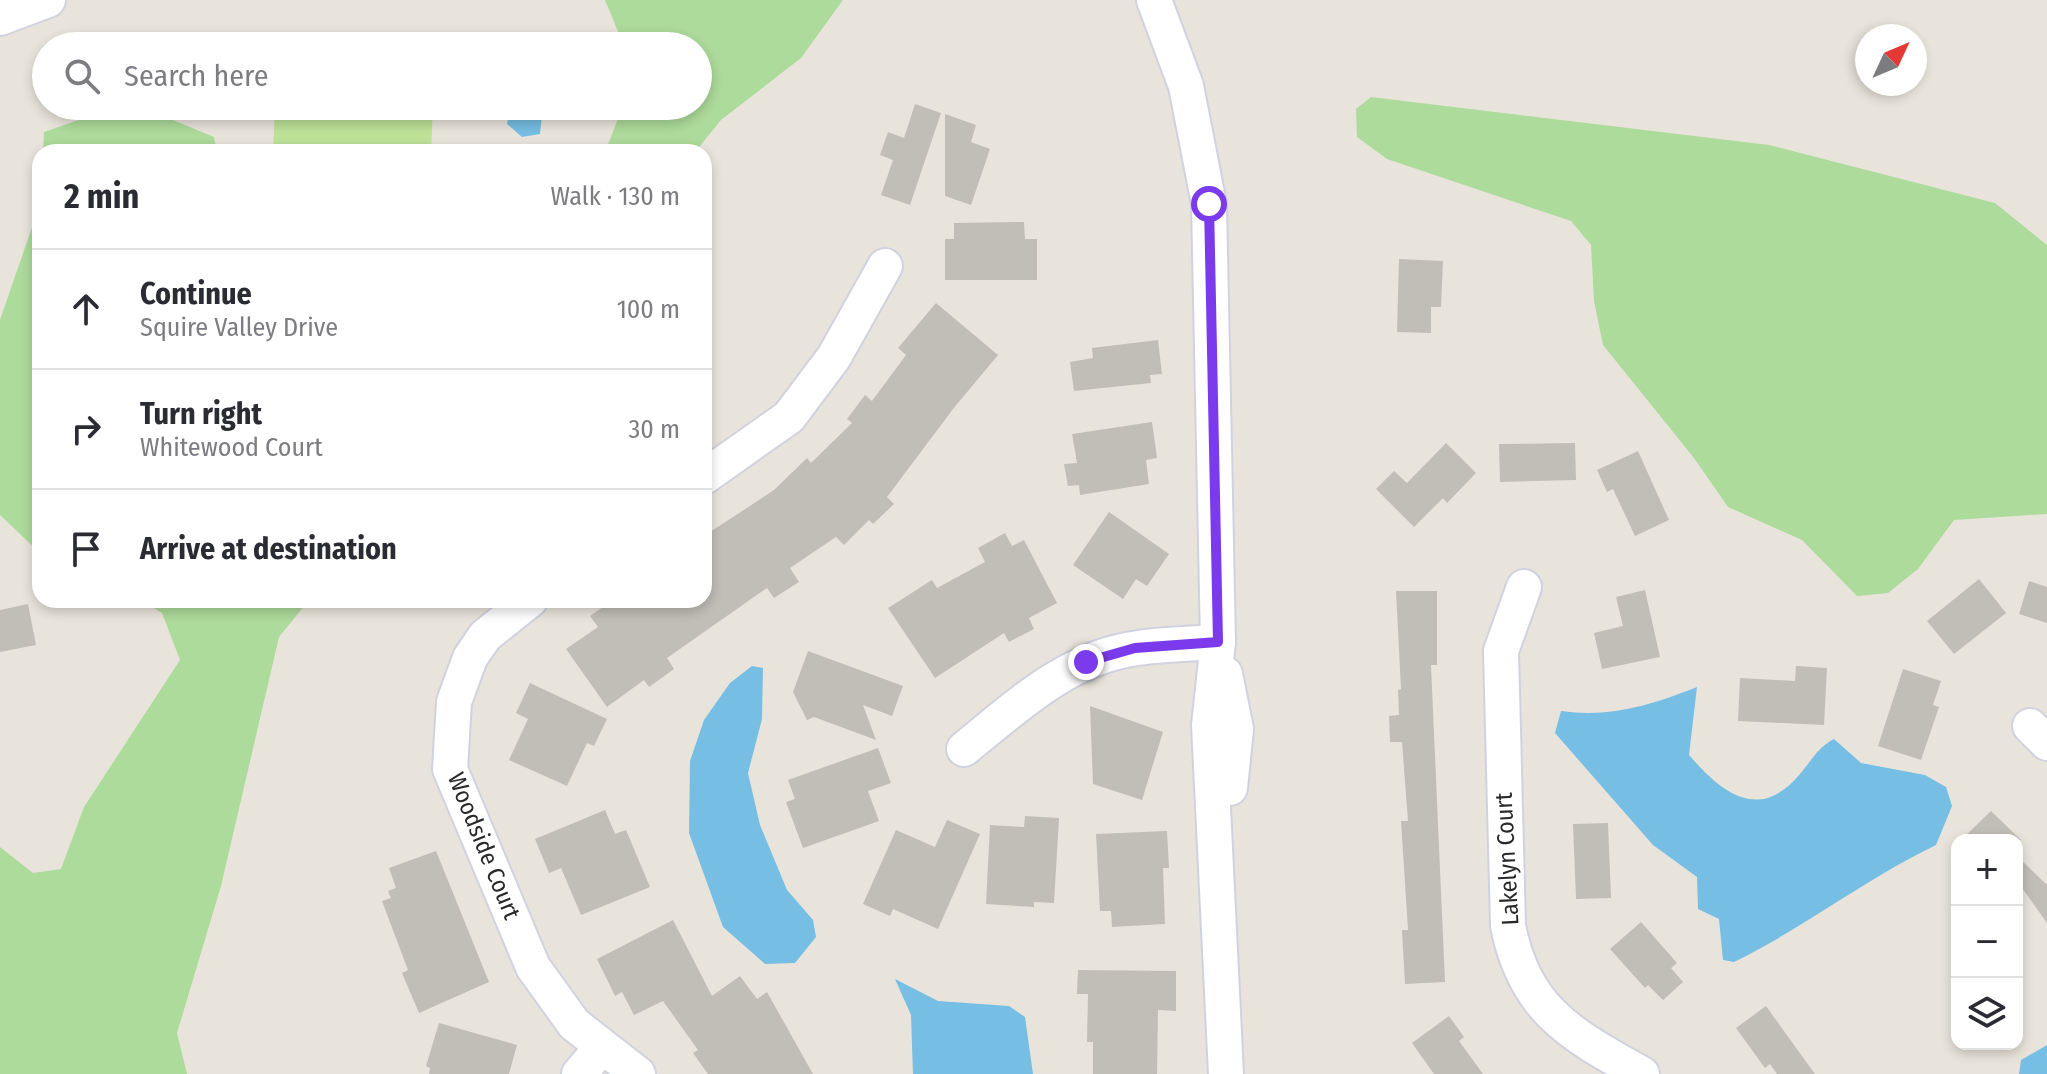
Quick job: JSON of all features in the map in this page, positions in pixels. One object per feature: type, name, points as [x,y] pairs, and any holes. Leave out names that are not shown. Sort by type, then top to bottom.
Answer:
[{"type":"street","points":[[1,17],[48,0]]},
{"type":"street","points":[[1154,0],[1186,86],[1209,204],[1218,642],[1209,725],[1220,880],[1226,1074]]},
{"type":"street","points":[[712,471],[789,417],[834,357],[885,266]]},
{"type":"street","name":"Lakelyn Court","points":[[1524,587],[1501,651],[1508,926],[1513,948],[1523,975],[1554,1020],[1577,1038],[1642,1074]]},
{"type":"street","name":"Woodside Court","points":[[520,608],[485,636],[470,658],[454,702],[450,769],[533,967],[574,1024],[638,1074]]},
{"type":"street","points":[[964,749],[1041,687],[1086,662],[1135,648],[1218,642]]},
{"type":"street","points":[[579,1074],[602,1047]]},
{"type":"green space","points":[[605,0],[843,0],[801,58],[721,120],[702,144],[608,144],[618,120],[712,120],[712,32],[618,32]]},
{"type":"green space","points":[[1371,97],[1769,145],[1995,203],[2047,245],[2047,514],[1954,520],[1918,569],[1888,593],[1857,596],[1802,540],[1728,507],[1694,458],[1603,345],[1594,301],[1591,245],[1571,221],[1387,159],[1357,137],[1356,109]]},
{"type":"green space","points":[[79,120],[173,120],[214,137],[215,144],[43,144],[44,132]]},
{"type":"green space","points":[[274,120],[432,120],[431,144],[273,144]]},
{"type":"green space","points":[[32,227],[32,545],[0,515],[0,320]]},
{"type":"green space","points":[[154,608],[303,608],[279,637],[221,886],[177,1033],[187,1074],[0,1074],[0,847],[33,873],[61,869],[84,807],[180,660],[162,613]]},
{"type":"water","points":[[508,120],[542,120],[540,134],[522,137],[507,124]]},
{"type":"water","points":[[752,666],[763,668],[762,719],[748,773],[760,825],[787,890],[813,920],[816,937],[795,963],[765,964],[723,927],[689,833],[690,761],[704,720],[730,683]]},
{"type":"water","points":[[1697,687],[1689,755],[1728,791],[1756,800],[1770,797],[1785,789],[1819,750],[1834,739],[1861,763],[1925,775],[1946,787],[1952,806],[1936,845],[1760,949],[1734,962],[1723,960],[1719,919],[1698,909],[1697,877],[1653,845],[1555,733],[1561,711],[1614,711]]},
{"type":"water","points":[[895,979],[938,1001],[1009,1006],[1025,1017],[1033,1074],[913,1074],[911,1015]]},
{"type":"water","points":[[2047,1045],[2047,1074],[2019,1074],[2021,1060]]},
{"type":"building","points":[[915,104],[941,113],[910,205],[881,195],[893,160],[880,155],[888,132],[904,138]]},
{"type":"building","points":[[945,114],[976,125],[971,142],[990,149],[971,205],[945,196]]},
{"type":"building","points":[[1024,222],[1025,239],[1037,239],[1037,280],[945,280],[945,239],[954,239],[954,223]]},
{"type":"building","points":[[1399,259],[1443,261],[1441,307],[1431,307],[1431,333],[1397,332]]},
{"type":"building","points":[[936,303],[998,355],[887,497],[894,504],[873,524],[869,520],[844,545],[836,537],[790,568],[799,582],[774,598],[767,588],[667,658],[674,669],[649,687],[644,680],[607,707],[566,649],[598,627],[590,616],[602,608],[712,608],[712,531],[774,490],[807,458],[811,463],[852,423],[847,419],[865,395],[872,401],[906,355],[898,348]]},
{"type":"building","points":[[1158,340],[1162,374],[1150,375],[1151,383],[1074,391],[1070,362],[1093,358],[1092,348]]},
{"type":"building","points":[[1152,422],[1157,458],[1146,460],[1149,484],[1080,495],[1079,485],[1068,486],[1064,464],[1077,463],[1072,434]]},
{"type":"building","points":[[1446,443],[1476,473],[1447,503],[1443,498],[1414,527],[1376,489],[1394,471],[1407,483]]},
{"type":"building","points":[[1575,443],[1576,480],[1500,482],[1499,444]]},
{"type":"building","points":[[1638,451],[1669,520],[1635,536],[1613,489],[1607,492],[1597,470]]},
{"type":"building","points":[[1109,512],[1169,554],[1147,586],[1136,579],[1123,599],[1073,565]]},
{"type":"building","points":[[1005,533],[1012,546],[1024,540],[1057,603],[1029,618],[1034,629],[1009,642],[1004,633],[935,678],[888,608],[932,580],[937,588],[985,562],[978,548]]},
{"type":"building","points":[[1979,579],[2006,613],[1954,654],[1927,621]]},
{"type":"building","points":[[2029,581],[2047,587],[2047,623],[2019,614]]},
{"type":"building","points":[[1645,590],[1660,657],[1602,669],[1594,633],[1623,626],[1616,597]]},
{"type":"building","points":[[1396,591],[1437,591],[1437,665],[1431,665],[1445,982],[1405,984],[1402,930],[1408,930],[1401,821],[1408,821],[1402,742],[1390,742],[1389,716],[1399,715],[1398,690],[1401,689]]},
{"type":"building","points":[[28,604],[36,645],[0,652],[0,610]]},
{"type":"building","points":[[808,651],[903,686],[892,716],[863,705],[876,740],[814,717],[807,720],[793,692]]},
{"type":"building","points":[[1796,666],[1827,668],[1824,725],[1738,721],[1740,678],[1795,681]]},
{"type":"building","points":[[1903,669],[1941,681],[1933,705],[1939,707],[1921,760],[1878,746]]},
{"type":"building","points":[[530,683],[607,719],[594,746],[587,743],[567,786],[509,760],[528,719],[516,713]]},
{"type":"building","points":[[1090,706],[1163,732],[1142,800],[1093,784]]},
{"type":"building","points":[[878,748],[891,783],[868,791],[879,821],[803,848],[786,802],[795,799],[788,780]]},
{"type":"building","points":[[605,810],[615,834],[626,830],[650,887],[581,915],[561,868],[549,873],[535,839]]},
{"type":"building","points":[[1991,811],[2015,834],[1967,834]]},
{"type":"building","points":[[1025,816],[1059,818],[1054,903],[1034,902],[1034,907],[986,904],[990,825],[1024,827]]},
{"type":"building","points":[[947,820],[980,834],[938,929],[893,909],[890,916],[863,904],[896,830],[935,847]]},
{"type":"building","points":[[1608,823],[1611,898],[1576,899],[1573,824]]},
{"type":"building","points":[[1167,831],[1169,868],[1163,868],[1165,924],[1112,927],[1111,911],[1100,911],[1096,834]]},
{"type":"building","points":[[436,851],[489,982],[419,1013],[402,973],[408,970],[382,901],[391,898],[388,891],[396,888],[389,868]]},
{"type":"building","points":[[2023,862],[2047,885],[2047,923],[2023,889]]},
{"type":"building","points":[[673,920],[712,996],[740,976],[757,999],[767,992],[813,1074],[708,1074],[693,1053],[698,1050],[663,1001],[634,1015],[622,992],[615,996],[597,959]]},
{"type":"building","points":[[1641,922],[1677,963],[1671,968],[1683,982],[1663,1000],[1648,985],[1645,988],[1610,949]]},
{"type":"building","points":[[1078,970],[1176,971],[1176,1011],[1158,1010],[1157,1074],[1093,1074],[1093,1042],[1087,1042],[1088,994],[1077,994]]},
{"type":"building","points":[[1766,1006],[1815,1074],[1777,1074],[1770,1064],[1765,1068],[1736,1028]]},
{"type":"building","points":[[1449,1016],[1464,1037],[1459,1041],[1483,1074],[1434,1074],[1412,1043]]},
{"type":"building","points":[[439,1023],[517,1045],[509,1074],[429,1074],[430,1068],[426,1066]]},
{"type":"route","points":[[1086,662],[1135,648],[1218,642],[1209,204]]}]
